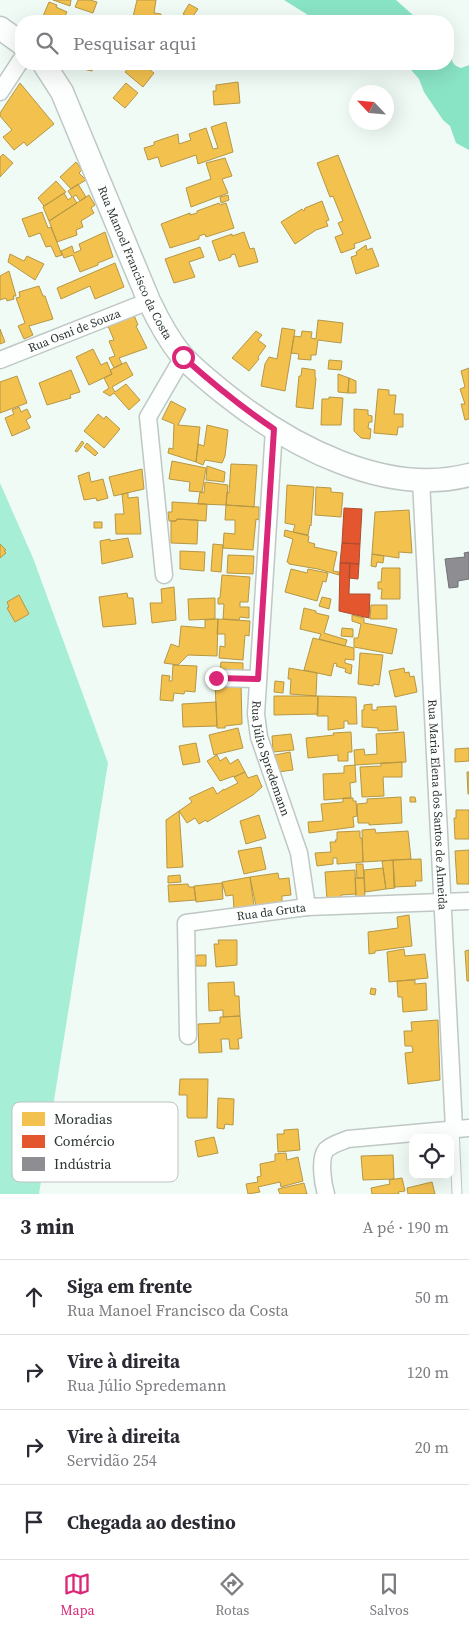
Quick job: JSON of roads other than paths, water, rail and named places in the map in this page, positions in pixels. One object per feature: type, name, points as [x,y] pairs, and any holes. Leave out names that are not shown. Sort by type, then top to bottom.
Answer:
[{"type":"main road","points":[[0,28],[15,39]]},
{"type":"main road","name":"Rua Manoel Francisco da Costa","points":[[48,70],[62,92],[149,301],[164,331],[183,357],[234,402],[274,429],[296,442],[342,462],[396,478],[439,480],[469,476]]},
{"type":"street","points":[[0,92],[15,69]]},
{"type":"street","name":"Rua Osni de Souza","points":[[0,360],[149,301]]},
{"type":"street","points":[[164,575],[148,417],[183,357]]},
{"type":"street","name":"Rua Júlio Spredemann","points":[[274,429],[256,714],[259,737],[299,853],[307,907]]},
{"type":"street","name":"Rua Maria Elena dos Santos de Almeida","points":[[421,480],[443,902],[462,1128]]},
{"type":"street","points":[[216,678],[258,679]]},
{"type":"street","name":"Rua da Gruta","points":[[188,1036],[186,923],[307,907],[469,901]]},
{"type":"street","points":[[326,1194],[322,1163],[325,1150],[336,1143],[348,1139],[462,1128]]},
{"type":"lane","points":[[457,1194],[462,1128]]}]
